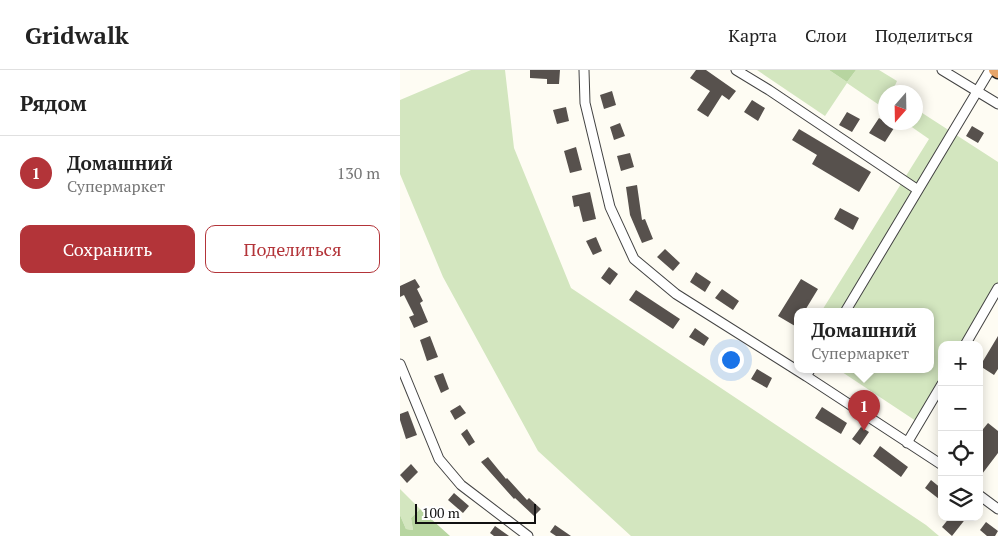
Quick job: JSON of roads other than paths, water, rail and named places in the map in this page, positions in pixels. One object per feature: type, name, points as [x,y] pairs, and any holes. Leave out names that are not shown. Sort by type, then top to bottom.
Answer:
[{"type":"street","points":[[584,70],[585,104],[610,207],[634,259],[676,294],[794,365]]},
{"type":"street","points":[[736,70],[918,190]]},
{"type":"street","points":[[942,70],[998,104]]},
{"type":"street","points":[[847,308],[990,70]]},
{"type":"street","points":[[967,341],[998,288]]},
{"type":"street","points":[[400,364],[439,459],[461,484],[528,536]]},
{"type":"street","points":[[808,373],[938,463]]},
{"type":"street","points":[[907,443],[941,386]]},
{"type":"street","points":[[983,498],[998,509]]},
{"type":"place","name":"Домашний","points":[[864,431]]}]
